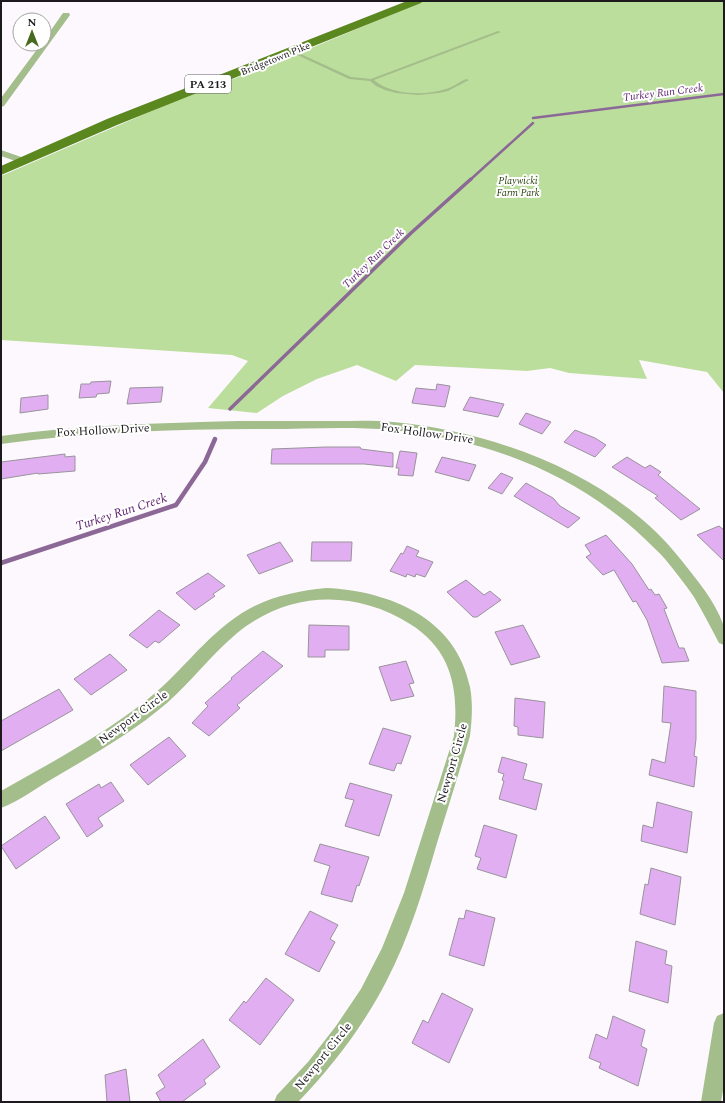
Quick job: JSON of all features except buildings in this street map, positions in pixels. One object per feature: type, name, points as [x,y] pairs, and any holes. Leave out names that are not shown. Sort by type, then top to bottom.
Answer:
[{"type":"main road","name":"Bridgetown Pike","points":[[1,172],[112,122],[417,1]]},
{"type":"street","points":[[1,104],[66,15]]},
{"type":"street","points":[[1,153],[24,161]]},
{"type":"street","name":"Fox Hollow Drive","points":[[1,440],[60,432],[114,428],[378,425],[444,433],[487,443],[525,455],[578,481],[622,509],[647,531],[672,557],[699,592],[717,622],[724,639]]},
{"type":"street","name":"Newport Circle","points":[[1,800],[113,734],[144,712],[168,692],[212,647],[243,620],[254,613],[282,601],[311,594],[327,594],[364,598],[388,605],[409,616],[423,625],[437,638],[449,652],[458,669],[465,698],[465,718],[462,736],[408,910],[390,955],[368,996],[341,1038],[309,1076],[284,1102]]},
{"type":"street","points":[[711,1102],[724,1023]]},
{"type":"lane","points":[[291,51],[350,78],[371,80],[499,32]]},
{"type":"lane","points":[[371,80],[375,85],[386,90],[408,94],[421,94],[448,90],[467,80]]},
{"type":"green space","name":"Playwicki Farm Park","points":[[424,1],[724,1],[724,393],[707,372],[639,360],[647,379],[569,373],[550,368],[527,371],[415,365],[396,381],[357,365],[317,379],[283,396],[257,413],[208,408],[248,361],[232,355],[1,340],[1,176],[182,98],[268,66]]},
{"type":"waterway","name":"Turkey Run Creek","points":[[533,118],[724,94]]},
{"type":"waterway","name":"Turkey Run Creek","points":[[470,180],[533,123]]},
{"type":"waterway","name":"Turkey Run Creek","points":[[230,409],[411,233],[471,179]]},
{"type":"waterway","name":"Turkey Run Creek","points":[[1,563],[176,505],[205,462],[215,439]]}]
